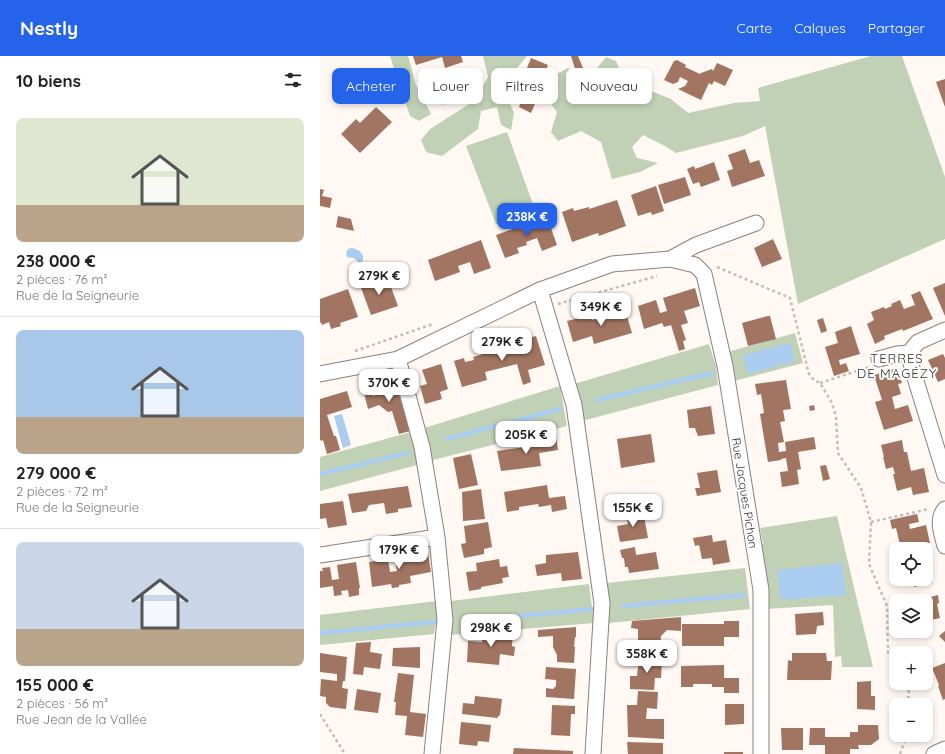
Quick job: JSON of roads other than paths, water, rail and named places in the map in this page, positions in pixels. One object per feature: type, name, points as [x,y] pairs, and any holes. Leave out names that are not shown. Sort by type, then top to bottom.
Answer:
[{"type":"street","points":[[320,374],[398,359],[540,290],[612,264],[670,259],[696,245],[756,223]]},
{"type":"street","name":"Rue Jacques Pichon","points":[[670,259],[695,265],[704,274],[725,366],[761,590],[761,754]]},
{"type":"street","points":[[540,290],[574,405],[602,603],[593,754]]},
{"type":"street","points":[[879,360],[897,354],[909,353],[918,342],[945,330]]},
{"type":"street","points":[[909,353],[912,368],[945,475]]},
{"type":"street","points":[[398,359],[422,447],[437,537],[445,620],[432,754]]},
{"type":"street","points":[[944,510],[940,526],[945,546]]},
{"type":"street","points":[[320,555],[437,537]]},
{"type":"street","points":[[934,754],[945,749]]},
{"type":"water","points":[[350,248],[356,249],[362,254],[362,262],[358,262],[354,258],[347,257],[346,254]]},
{"type":"water","points":[[790,343],[795,361],[748,374],[743,355]]},
{"type":"water","points":[[342,414],[351,445],[343,448],[334,416]]},
{"type":"water","points":[[842,563],[846,595],[781,600],[777,570]]},
{"type":"waterway","points":[[597,400],[713,373]]},
{"type":"waterway","points":[[447,439],[560,409]]},
{"type":"waterway","points":[[320,474],[408,453]]},
{"type":"waterway","points":[[623,606],[744,595]]},
{"type":"waterway","points":[[466,621],[594,609]]},
{"type":"waterway","points":[[320,633],[435,622]]},
{"type":"district","name":"TERRES DE MAGÉZY","points":[[897,366]]}]
